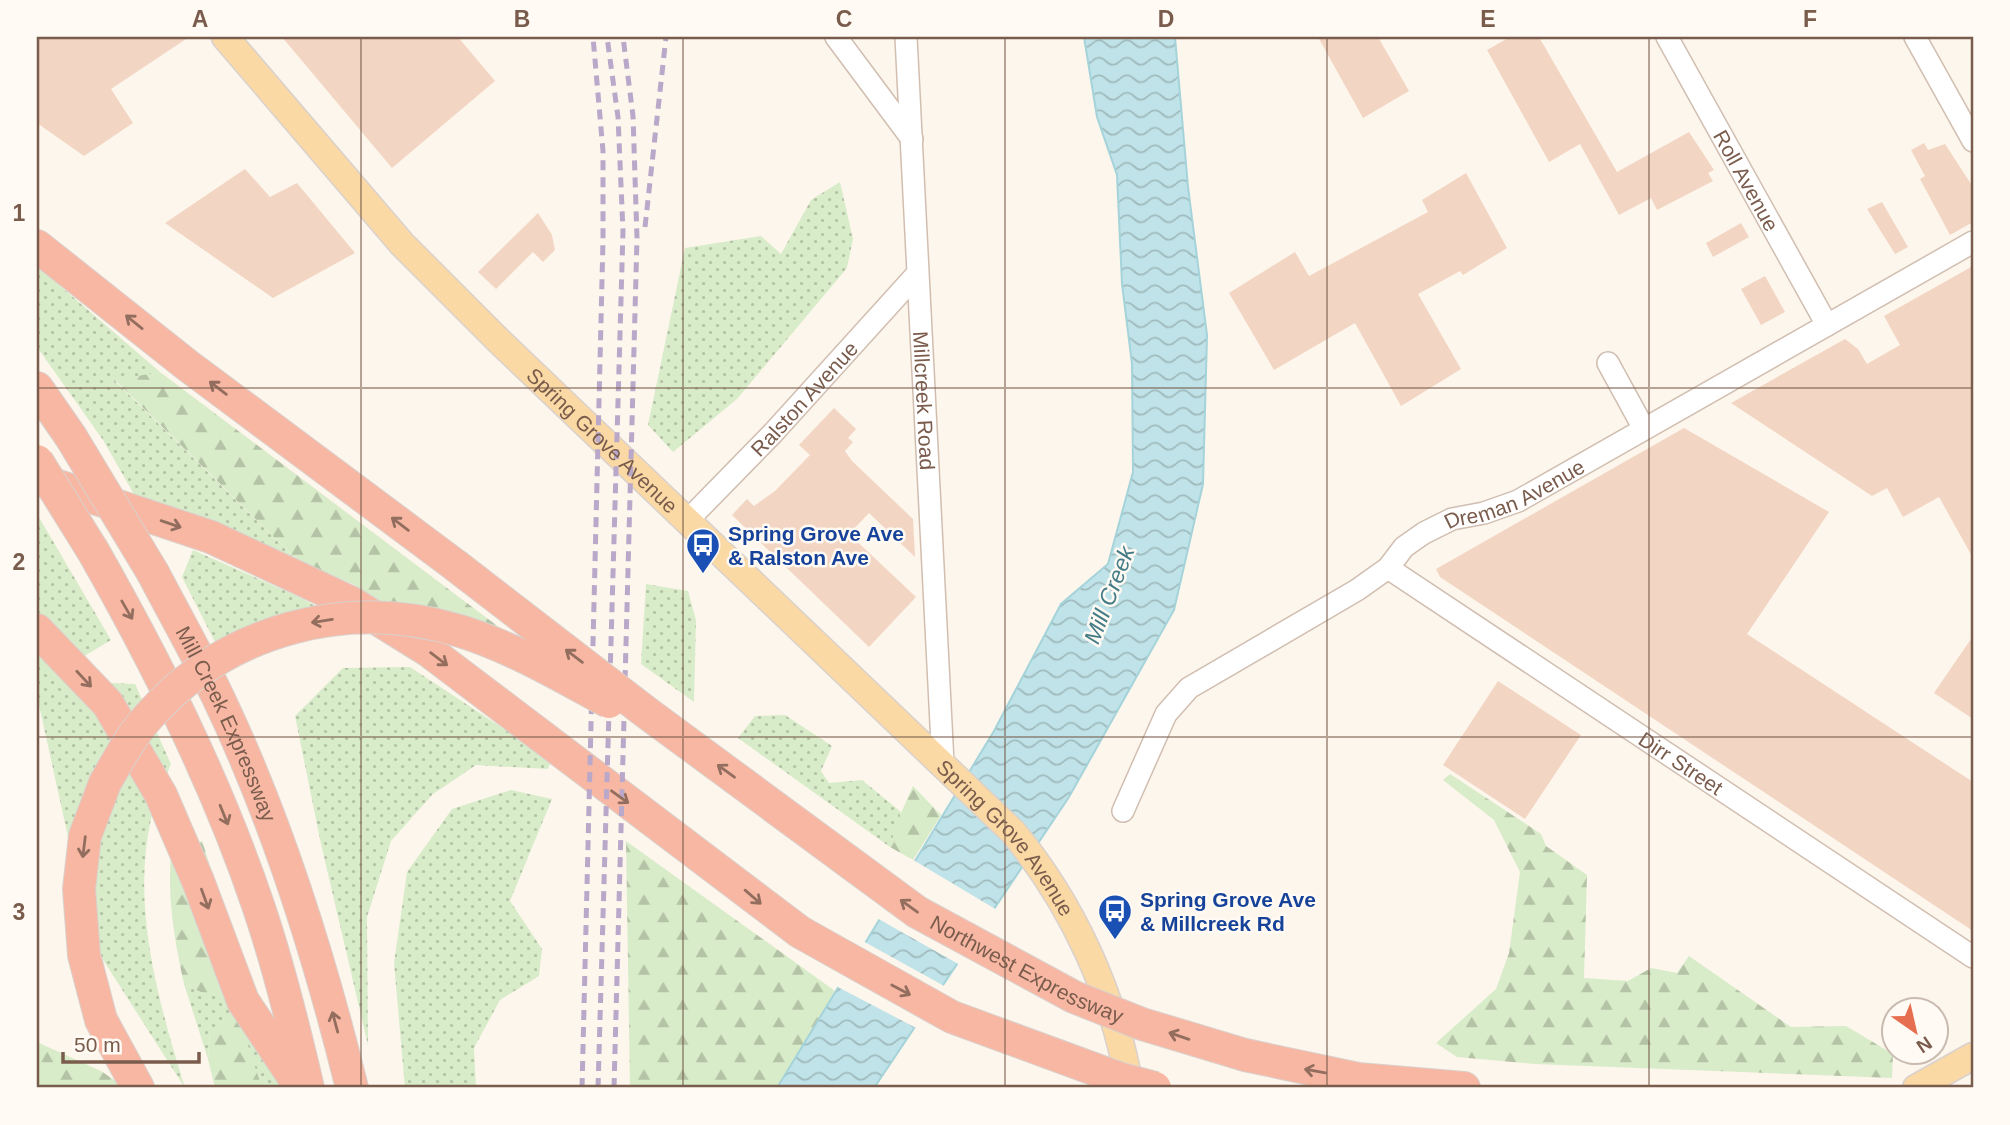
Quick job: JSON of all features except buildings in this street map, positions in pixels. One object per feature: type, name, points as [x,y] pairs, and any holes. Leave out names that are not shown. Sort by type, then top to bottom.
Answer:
[{"type":"highway","name":"Northwest Expressway","points":[[37,246],[187,365],[455,565],[647,713],[917,912],[1074,997],[1142,1024],[1245,1055],[1358,1079],[1464,1088]]},
{"type":"highway","name":"Mill Creek Expressway","points":[[37,388],[71,437],[153,573],[217,696],[274,830],[322,974],[352,1088]]},
{"type":"highway","name":"Mill Creek Expressway","points":[[37,461],[93,551],[179,712],[236,845],[260,910],[308,1088]]},
{"type":"highway","points":[[37,479],[211,537],[352,603],[429,651],[800,932],[952,1017],[1138,1087]]},
{"type":"highway","points":[[138,1088],[102,1020],[84,956],[79,890],[85,836],[106,783],[123,750],[148,717],[179,686],[217,660],[260,638],[306,623],[357,615],[404,618],[461,631],[541,665],[612,704],[647,713]]},
{"type":"highway","points":[[37,630],[107,704],[161,795],[198,881],[243,1001],[301,1088]]},
{"type":"main road","name":"Spring Grove Avenue","points":[[225,37],[402,244],[499,342],[1013,832],[1053,886],[1073,920],[1109,1005],[1138,1087]]},
{"type":"main road","points":[[1916,1088],[1973,1056]]},
{"type":"street","points":[[836,37],[912,139]]},
{"type":"street","name":"Millcreek Road","points":[[906,37],[943,763]]},
{"type":"street","name":"Roll Avenue","points":[[1667,37],[1827,326]]},
{"type":"street","points":[[1915,37],[1973,141]]},
{"type":"street","name":"Dreman Avenue","points":[[1123,811],[1150,744],[1175,701],[1207,676],[1357,590],[1388,568],[1404,547],[1424,533],[1452,519],[1484,513],[1518,501],[1643,427],[1973,242]]},
{"type":"street","name":"Ralston Avenue","points":[[688,520],[773,433],[917,274]]},
{"type":"street","points":[[1608,363],[1643,427]]},
{"type":"street","name":"Dirr Street","points":[[1388,568],[1973,957]]},
{"type":"green space","points":[[840,182],[853,239],[847,268],[737,399],[673,452],[648,425],[685,248],[761,236],[781,254],[811,200]]},
{"type":"green space","points":[[37,266],[160,372],[115,381],[298,561],[135,496],[103,440],[37,347]]},
{"type":"green space","points":[[160,372],[520,643],[399,624],[355,585],[298,561],[115,380]]},
{"type":"green space","points":[[37,514],[111,640],[81,658],[92,682],[135,684],[171,764],[151,819],[144,887],[151,955],[166,1023],[185,1088],[91,941],[37,696]]},
{"type":"green space","points":[[193,550],[297,596],[356,627],[217,646],[182,577]]},
{"type":"green space","points":[[646,584],[688,591],[696,620],[694,702],[641,664]]},
{"type":"green space","points":[[410,667],[551,760],[548,769],[476,765],[433,794],[391,841],[367,917],[368,1045],[321,844],[295,716],[343,668]]},
{"type":"green space","points":[[785,715],[832,746],[821,771],[829,783],[862,780],[901,812],[890,847],[738,738],[755,716]]},
{"type":"green space","points":[[1450,774],[1541,834],[1546,846],[1587,875],[1584,978],[1628,981],[1651,968],[1677,973],[1689,956],[1791,1027],[1846,1026],[1881,1047],[1881,1066],[1892,1066],[1892,1078],[1535,1064],[1457,1057],[1436,1043],[1496,989],[1509,953],[1520,872],[1494,820],[1443,780]]},
{"type":"green space","points":[[913,786],[941,815],[913,860],[890,847],[897,822]]},
{"type":"green space","points":[[511,790],[552,799],[510,901],[542,949],[539,976],[500,1000],[474,1048],[476,1088],[405,1088],[394,963],[407,872],[452,809]]},
{"type":"green space","points":[[202,841],[216,884],[230,996],[205,994],[184,984],[178,952],[171,904],[171,856]]},
{"type":"green space","points":[[626,841],[835,991],[777,1088],[630,1088]]},
{"type":"green space","points":[[184,984],[205,994],[250,986],[279,1088],[261,1088],[210,1031],[208,1059]]},
{"type":"green space","points":[[237,1012],[261,1088],[215,1088],[208,1059],[210,1031]]},
{"type":"green space","points":[[37,1042],[101,1071],[126,1088],[37,1088]]},
{"type":"water","name":"Mill Creek","points":[[1084,37],[1175,37],[1188,187],[1207,335],[1203,484],[1174,610],[1069,797],[874,1088],[777,1088],[994,731],[1061,604],[1108,564],[1133,472],[1132,364],[1122,284],[1117,175],[1097,117]]},
{"type":"pier","points":[[910,858],[997,910],[960,965],[875,917]]},
{"type":"pier","points":[[861,940],[946,987],[918,1029],[834,985]]},
{"type":"railway","points":[[582,1088],[603,240],[603,151],[593,37]]},
{"type":"railway","points":[[598,1088],[623,231],[618,117],[607,37]]},
{"type":"railway","points":[[614,1088],[637,238],[633,116],[623,37]]},
{"type":"railway","points":[[645,227],[666,37]]},
{"type":"place","name":"Spring Grove Ave & Ralston Ave","points":[[703,575]]},
{"type":"place","name":"Spring Grove Ave & Millcreek Rd","points":[[1115,941]]}]
